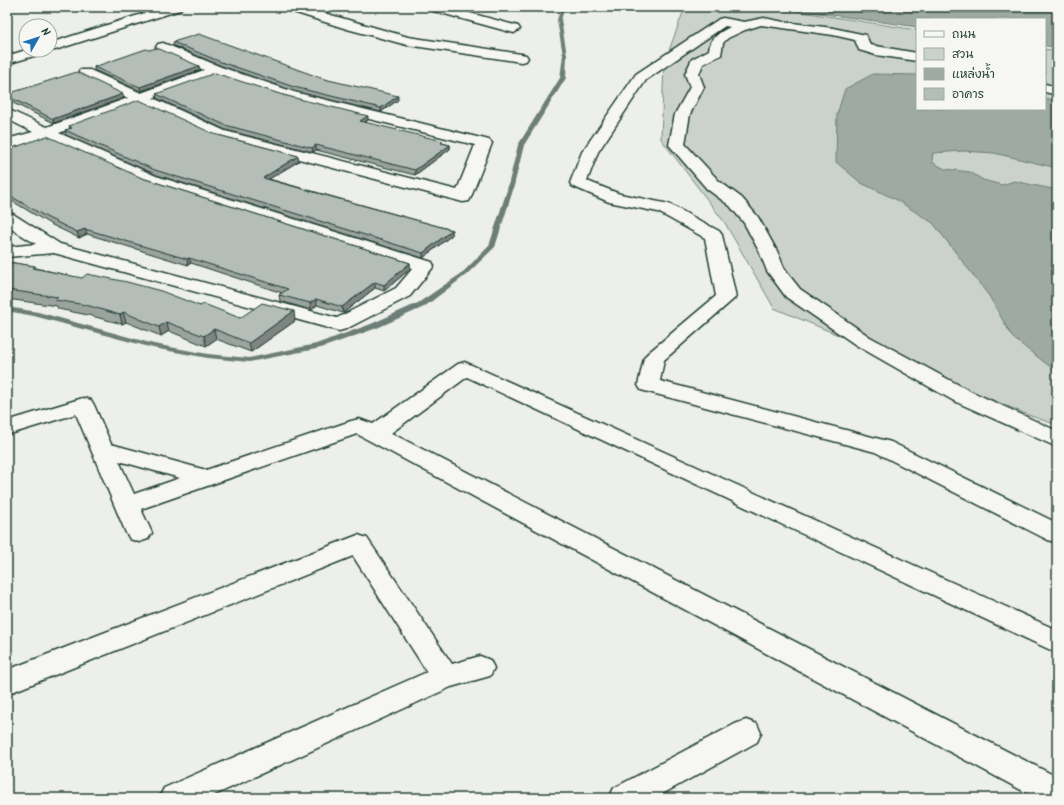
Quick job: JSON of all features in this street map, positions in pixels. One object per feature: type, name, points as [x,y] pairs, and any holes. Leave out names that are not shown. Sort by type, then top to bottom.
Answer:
[{"type":"street","points":[[58,44],[176,7]]},
{"type":"street","points":[[291,7],[351,26],[407,41],[521,58]]},
{"type":"street","points":[[434,7],[514,28]]},
{"type":"street","points":[[916,57],[864,47],[861,38],[849,34],[782,26],[768,21],[757,22],[725,34],[717,43],[716,52],[697,62],[692,74],[697,87],[691,96],[679,124],[677,145],[713,185],[736,202],[752,221],[776,270],[793,293],[876,348],[962,396],[1057,440]]},
{"type":"street","points":[[747,26],[723,22],[642,76],[590,152],[578,183],[615,198],[663,208],[713,235],[726,297],[654,358],[649,385],[883,447],[1057,534]]},
{"type":"street","points":[[85,73],[220,134],[462,198],[484,143],[289,95],[216,70],[163,47]]},
{"type":"street","points":[[7,60],[18,57]]},
{"type":"street","points":[[7,144],[46,133],[216,70]]},
{"type":"street","points":[[1046,88],[1057,91]]},
{"type":"street","points":[[7,113],[46,133],[150,179],[425,266],[403,292],[340,325],[54,248],[7,218]]},
{"type":"street","points":[[7,252],[54,248]]},
{"type":"street","points":[[375,434],[465,368],[1057,642]]},
{"type":"street","points":[[7,428],[83,405],[139,533]]},
{"type":"street","points":[[127,505],[359,426],[1057,793]]},
{"type":"street","points":[[102,449],[207,478]]},
{"type":"street","points":[[7,682],[358,544],[445,677]]},
{"type":"street","points":[[175,798],[445,677],[480,668]]},
{"type":"street","points":[[626,798],[746,733]]},
{"type":"green space","points":[[685,7],[769,7],[916,30],[916,110],[1046,110],[1046,49],[1057,51],[1057,425],[1031,416],[774,308],[725,223],[661,139],[664,64]]},
{"type":"water","points":[[776,7],[1057,7],[1057,47],[1046,46],[1046,18],[916,18],[916,27]]},
{"type":"water","points":[[873,74],[916,75],[916,110],[1046,110],[1046,99],[1057,101],[1057,168],[994,153],[963,151],[933,153],[932,162],[945,169],[970,172],[983,180],[1002,185],[1014,181],[1057,190],[1057,372],[1013,338],[989,296],[933,223],[895,199],[861,183],[836,162],[837,114],[845,89]]},
{"type":"building","points":[[199,34],[324,79],[398,96],[381,108],[294,87],[221,62],[173,42]]},
{"type":"building","points":[[157,48],[199,66],[140,87],[94,67],[146,49],[149,50]]},
{"type":"building","points":[[77,72],[123,94],[53,119],[7,96],[7,94]]},
{"type":"building","points":[[215,73],[283,95],[368,116],[360,121],[443,141],[441,143],[450,145],[415,170],[316,145],[312,148],[225,125],[156,94]]},
{"type":"building","points":[[139,100],[214,134],[298,156],[263,178],[452,230],[423,253],[155,170],[65,130],[72,128],[69,126]]},
{"type":"building","points":[[47,136],[142,178],[410,263],[384,285],[375,282],[342,307],[316,299],[310,303],[279,295],[288,289],[189,258],[187,259],[85,229],[77,232],[48,218],[7,194],[7,150]]},
{"type":"building","points":[[7,262],[35,266],[33,268],[82,278],[87,274],[127,282],[161,291],[200,306],[204,304],[240,318],[262,303],[294,311],[249,343],[214,329],[204,336],[166,322],[159,327],[123,312],[120,315],[86,305],[55,300],[58,297],[7,290]]},
{"type":"waterway","points":[[7,309],[35,314],[153,346],[208,356],[249,360],[318,346],[374,326],[421,305],[464,274],[492,247],[510,190],[521,145],[563,78],[565,55],[559,20],[563,7]]}]
